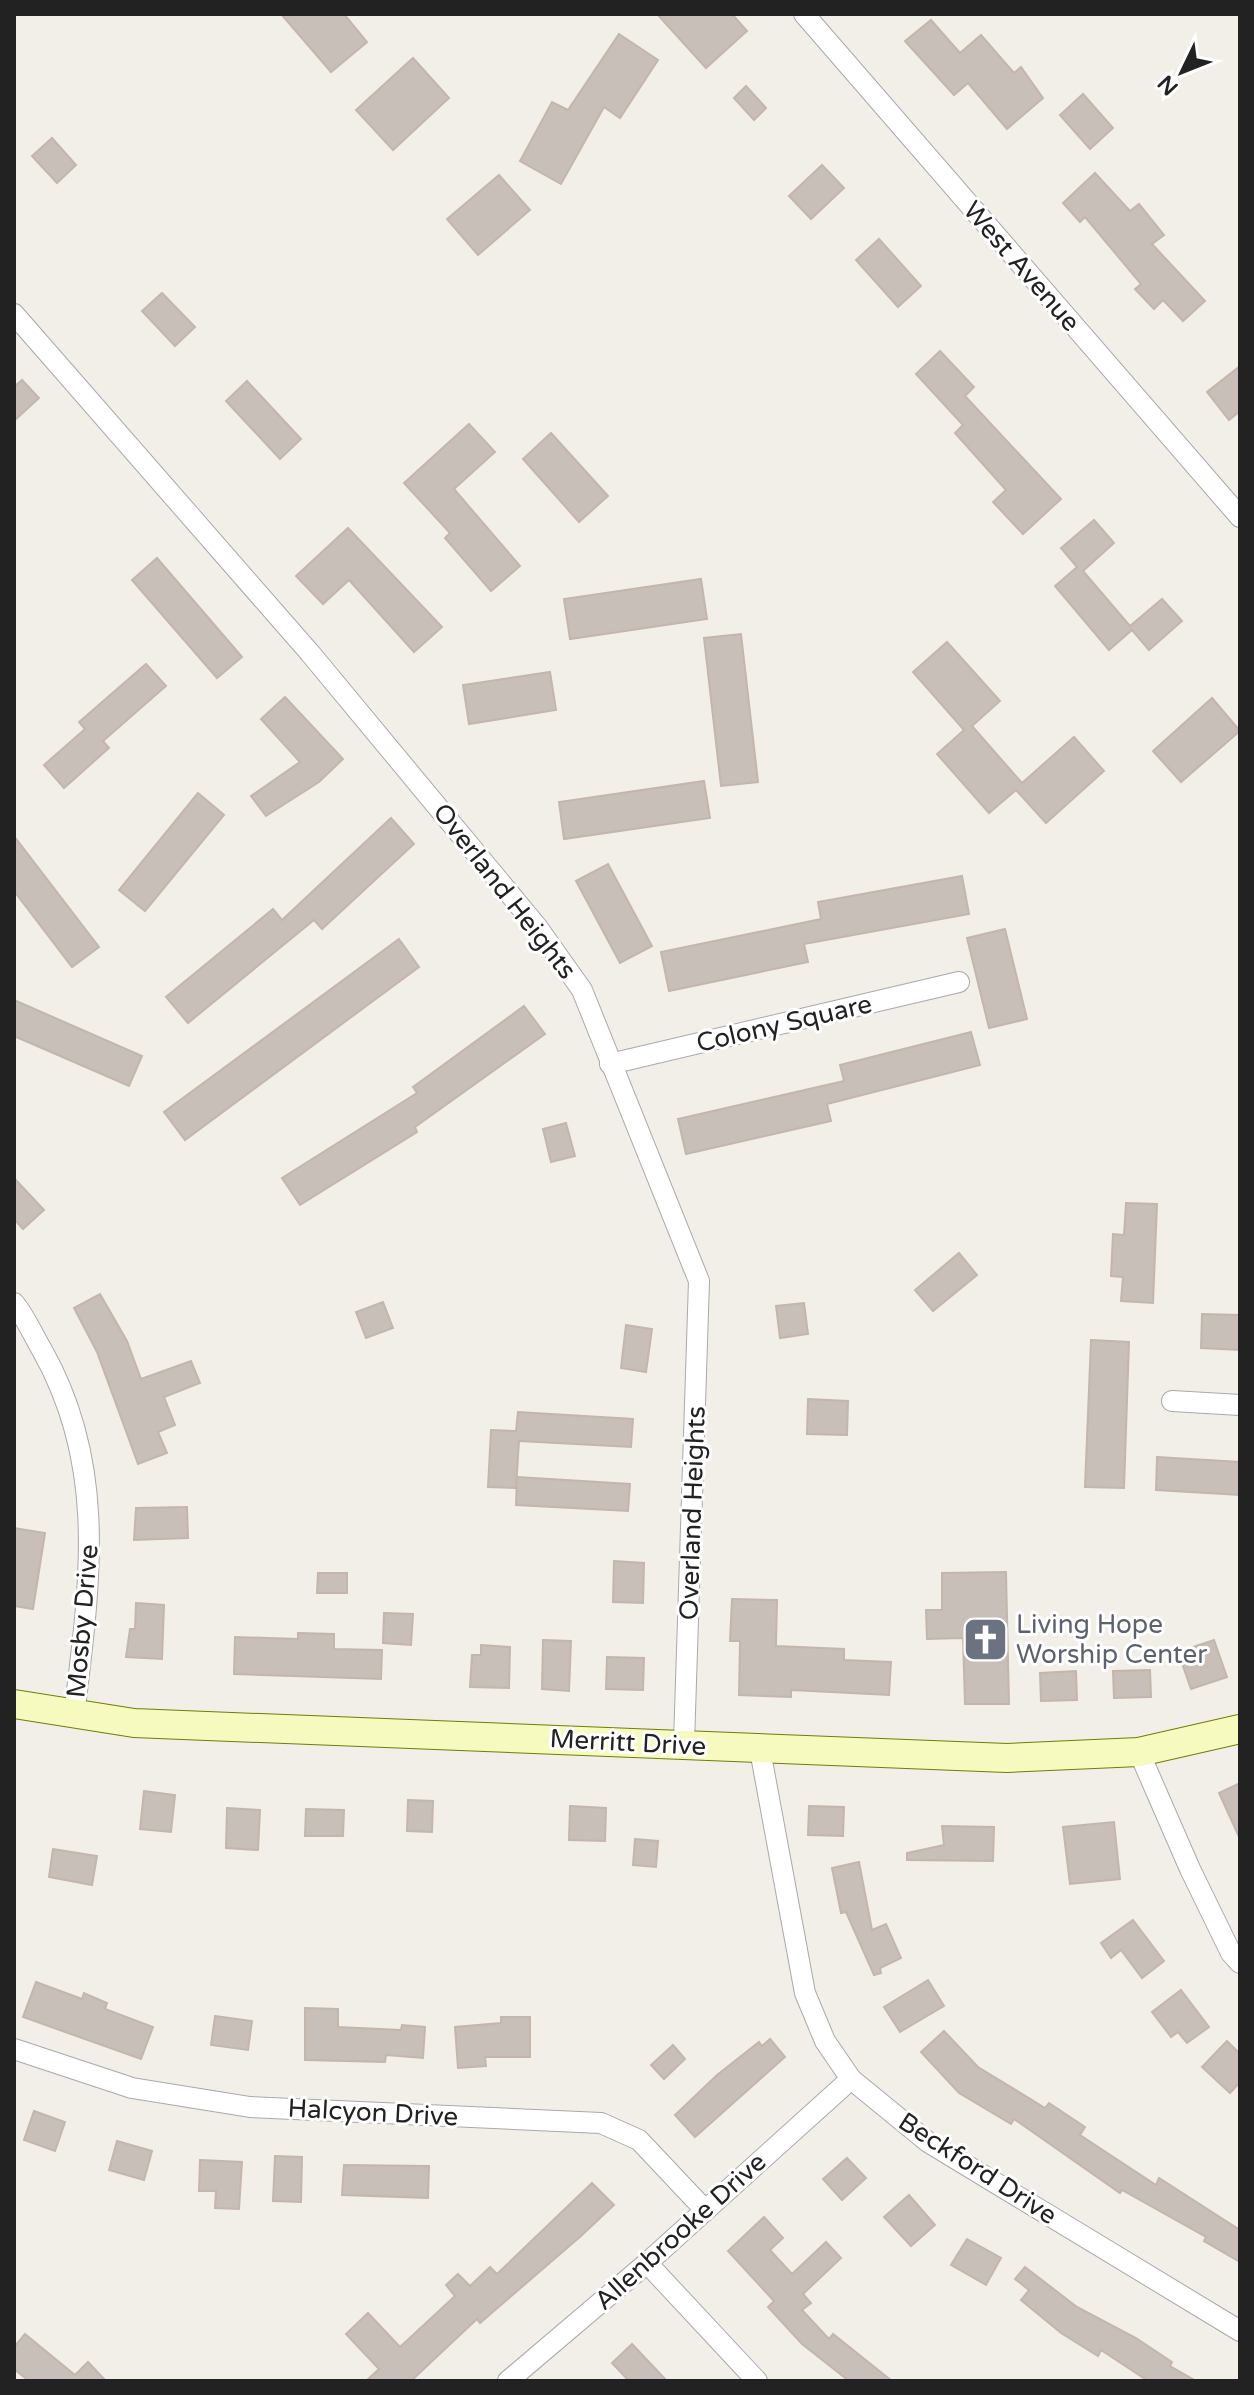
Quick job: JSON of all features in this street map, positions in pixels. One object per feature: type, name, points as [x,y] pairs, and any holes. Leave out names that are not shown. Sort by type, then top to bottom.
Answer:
[{"type":"main road","name":"Merritt Drive","points":[[14,1704],[74,1716],[134,1723],[1007,1758],[1139,1752],[1240,1729]]},
{"type":"street","name":"West Avenue","points":[[804,14],[1240,517]]},
{"type":"street","name":"Overland Heights","points":[[14,314],[310,653],[538,928],[582,990],[699,1281],[684,1743]]},
{"type":"street","name":"Colony Square","points":[[610,1064],[959,982]]},
{"type":"street","name":"Mosby Drive","points":[[14,1303],[52,1367],[76,1428],[89,1500],[91,1572],[74,1716]]},
{"type":"street","points":[[1172,1401],[1240,1405]]},
{"type":"street","name":"Beckford Drive","points":[[760,1750],[805,1993],[825,2041],[851,2079],[928,2142],[1240,2331]]},
{"type":"street","points":[[1139,1752],[1190,1869],[1231,1953],[1240,1963]]},
{"type":"street","name":"Halcyon Drive","points":[[14,2049],[132,2088],[250,2107],[601,2123],[639,2140],[705,2210]]},
{"type":"street","name":"Allenbrooke Drive","points":[[508,2381],[647,2263],[851,2079]]},
{"type":"street","points":[[647,2263],[757,2381]]},
{"type":"building","points":[[281,14],[344,14],[367,42],[331,72]]},
{"type":"building","points":[[657,14],[732,14],[747,31],[706,68]]},
{"type":"building","points":[[931,20],[960,53],[981,35],[1014,73],[1021,67],[1043,98],[1007,129],[968,83],[954,95],[905,41]]},
{"type":"building","points":[[619,34],[658,60],[620,118],[604,107],[561,184],[520,161],[552,102],[568,110]]},
{"type":"building","points":[[413,58],[449,98],[393,150],[356,110]]},
{"type":"building","points":[[746,86],[766,108],[754,120],[734,98]]},
{"type":"building","points":[[1083,94],[1113,128],[1090,149],[1060,115]]},
{"type":"building","points":[[52,138],[76,165],[57,183],[32,156]]},
{"type":"building","points":[[822,165],[844,188],[811,219],[789,196]]},
{"type":"building","points":[[1095,173],[1130,211],[1139,204],[1164,235],[1152,244],[1205,301],[1183,321],[1163,300],[1154,309],[1135,289],[1141,284],[1085,217],[1080,222],[1063,203]]},
{"type":"building","points":[[499,175],[530,210],[478,255],[447,219]]},
{"type":"building","points":[[879,239],[921,286],[898,307],[856,260]]},
{"type":"building","points":[[162,293],[195,327],[175,346],[142,311]]},
{"type":"building","points":[[940,351],[974,387],[965,396],[1061,499],[1023,534],[993,502],[1006,490],[955,433],[963,425],[916,374]]},
{"type":"building","points":[[1240,366],[1240,411],[1229,420],[1207,392]]},
{"type":"building","points":[[22,380],[39,398],[14,421],[14,387]]},
{"type":"building","points":[[247,381],[301,439],[280,459],[226,401]]},
{"type":"building","points":[[469,424],[495,452],[454,489],[520,566],[491,591],[445,538],[450,533],[404,483]]},
{"type":"building","points":[[551,433],[608,496],[579,522],[523,459]]},
{"type":"building","points":[[1094,520],[1114,543],[1083,571],[1130,626],[1162,599],[1182,621],[1149,650],[1132,630],[1109,650],[1055,586],[1077,567],[1061,548]]},
{"type":"building","points":[[348,528],[442,627],[414,652],[349,580],[323,604],[296,576]]},
{"type":"building","points":[[157,558],[242,657],[217,678],[132,580]]},
{"type":"building","points":[[701,579],[707,619],[570,639],[564,599]]},
{"type":"building","points":[[741,634],[758,782],[721,786],[704,638]]},
{"type":"building","points":[[947,642],[1000,701],[972,726],[1022,783],[1074,737],[1104,771],[1046,823],[1016,790],[989,813],[937,754],[964,730],[913,672]]},
{"type":"building","points":[[146,664],[166,686],[103,741],[109,748],[64,788],[44,765],[85,729],[79,722]]},
{"type":"building","points":[[550,672],[556,710],[469,724],[463,685]]},
{"type":"building","points":[[285,697],[343,759],[319,782],[266,816],[251,796],[300,762],[261,719]]},
{"type":"building","points":[[1212,698],[1240,731],[1181,782],[1153,751]]},
{"type":"building","points":[[704,781],[710,818],[564,839],[559,802]]},
{"type":"building","points":[[198,793],[224,815],[145,911],[119,890]]},
{"type":"building","points":[[391,818],[414,844],[322,929],[314,920],[188,1023],[166,997],[273,909],[282,920]]},
{"type":"building","points":[[14,836],[99,947],[72,967],[14,891]]},
{"type":"building","points":[[608,864],[652,946],[620,963],[576,881]]},
{"type":"building","points":[[962,876],[969,914],[804,944],[808,962],[669,991],[661,952],[821,919],[818,902]]},
{"type":"building","points":[[1005,929],[1027,1019],[989,1028],[967,938]]},
{"type":"building","points":[[399,939],[419,967],[185,1140],[164,1112]]},
{"type":"building","points":[[14,1000],[142,1056],[129,1086],[14,1036]]},
{"type":"building","points":[[524,1006],[545,1034],[415,1127],[417,1132],[300,1205],[282,1178],[417,1093],[413,1087]]},
{"type":"building","points":[[971,1032],[980,1065],[827,1104],[831,1121],[686,1154],[678,1119],[844,1081],[840,1065]]},
{"type":"building","points":[[566,1123],[575,1156],[551,1162],[543,1129]]},
{"type":"building","points":[[14,1178],[44,1210],[23,1229],[14,1219]]},
{"type":"building","points":[[1126,1203],[1157,1204],[1153,1303],[1121,1301],[1123,1277],[1111,1276],[1113,1234],[1124,1235]]},
{"type":"building","points":[[959,1253],[977,1275],[933,1311],[915,1290]]},
{"type":"building","points":[[100,1294],[127,1341],[141,1379],[191,1361],[200,1383],[164,1397],[175,1425],[158,1432],[167,1453],[138,1464],[97,1352],[74,1308]]},
{"type":"building","points":[[383,1302],[393,1328],[366,1338],[356,1312]]},
{"type":"building","points":[[804,1303],[808,1334],[780,1338],[776,1306]]},
{"type":"building","points":[[1202,1314],[1240,1315],[1240,1350],[1201,1348]]},
{"type":"building","points":[[626,1325],[652,1329],[646,1372],[621,1368]]},
{"type":"building","points":[[1091,1340],[1129,1342],[1124,1488],[1085,1487]]},
{"type":"building","points":[[808,1399],[848,1401],[847,1435],[807,1434]]},
{"type":"building","points":[[518,1412],[633,1419],[631,1447],[519,1441],[516,1488],[488,1487],[491,1430],[516,1431]]},
{"type":"building","points":[[1157,1457],[1240,1462],[1240,1495],[1156,1490]]},
{"type":"building","points":[[517,1477],[630,1484],[628,1511],[516,1505]]},
{"type":"building","points":[[187,1507],[188,1538],[134,1540],[136,1508]]},
{"type":"building","points":[[14,1528],[45,1533],[33,1609],[14,1606]]},
{"type":"building","points":[[614,1561],[644,1563],[643,1603],[613,1602]]},
{"type":"building","name":"Living Hope Worship Center","points":[[1006,1572],[1009,1704],[965,1704],[963,1638],[927,1639],[926,1610],[942,1610],[942,1573]]},
{"type":"building","points":[[318,1573],[347,1573],[347,1593],[317,1593]]},
{"type":"building","points":[[732,1599],[777,1600],[776,1646],[844,1649],[844,1660],[891,1662],[889,1695],[791,1690],[791,1697],[739,1695],[740,1641],[730,1641]]},
{"type":"building","points":[[136,1603],[164,1605],[162,1659],[126,1657],[130,1629],[135,1629]]},
{"type":"building","points":[[384,1613],[413,1614],[411,1645],[383,1643]]},
{"type":"building","points":[[298,1633],[334,1634],[334,1649],[382,1650],[381,1679],[234,1674],[235,1637],[298,1639]]},
{"type":"building","points":[[543,1640],[571,1641],[569,1691],[542,1689]]},
{"type":"building","points":[[1214,1640],[1227,1677],[1191,1689],[1178,1652]]},
{"type":"building","points":[[481,1645],[510,1647],[509,1688],[470,1687],[472,1655],[481,1655]]},
{"type":"building","points":[[607,1657],[644,1658],[643,1690],[606,1689]]},
{"type":"building","points":[[1150,1670],[1151,1697],[1114,1698],[1113,1671]]},
{"type":"building","points":[[1076,1671],[1077,1700],[1041,1701],[1040,1673]]},
{"type":"building","points":[[1240,1783],[1240,1839],[1219,1793]]},
{"type":"building","points":[[144,1791],[175,1795],[171,1832],[140,1829]]},
{"type":"building","points":[[408,1800],[433,1801],[432,1832],[407,1831]]},
{"type":"building","points":[[570,1806],[606,1808],[605,1841],[569,1840]]},
{"type":"building","points":[[809,1806],[844,1807],[843,1836],[808,1835]]},
{"type":"building","points":[[227,1808],[260,1810],[258,1850],[226,1848]]},
{"type":"building","points":[[306,1809],[344,1810],[343,1836],[305,1836]]},
{"type":"building","points":[[1114,1822],[1120,1879],[1070,1884],[1063,1827]]},
{"type":"building","points":[[942,1826],[994,1827],[993,1861],[907,1860],[907,1853],[944,1845]]},
{"type":"building","points":[[635,1839],[658,1841],[656,1867],[633,1865]]},
{"type":"building","points":[[53,1849],[97,1856],[92,1885],[49,1877]]},
{"type":"building","points":[[859,1862],[872,1930],[886,1924],[901,1958],[880,1968],[881,1973],[874,1975],[846,1912],[841,1913],[832,1868]]},
{"type":"building","points":[[1133,1920],[1164,1961],[1142,1978],[1121,1950],[1111,1958],[1101,1943]]},
{"type":"building","points":[[928,1980],[944,2006],[900,2032],[884,2007]]},
{"type":"building","points":[[36,1982],[82,1999],[84,1993],[107,2003],[105,2009],[153,2027],[141,2059],[23,2017]]},
{"type":"building","points":[[1181,1990],[1209,2027],[1187,2043],[1178,2032],[1171,2037],[1152,2012]]},
{"type":"building","points":[[305,2008],[338,2009],[338,2027],[401,2030],[402,2025],[425,2027],[423,2058],[386,2055],[385,2062],[305,2060]]},
{"type":"building","points":[[215,2016],[252,2021],[248,2050],[211,2045]]},
{"type":"building","points":[[501,2017],[530,2017],[530,2057],[485,2057],[486,2066],[458,2068],[455,2027],[501,2023]]},
{"type":"building","points":[[944,2031],[978,2067],[1045,2108],[1049,2103],[1085,2127],[1080,2135],[1156,2185],[1159,2178],[1240,2230],[1240,2262],[1204,2241],[1206,2237],[1122,2190],[1120,2193],[1014,2119],[1011,2124],[959,2093],[921,2052]]},
{"type":"building","points":[[770,2039],[785,2057],[695,2137],[675,2115],[717,2075],[759,2042],[762,2046]]},
{"type":"building","points":[[1227,2041],[1240,2054],[1240,2082],[1230,2093],[1202,2067]]},
{"type":"building","points":[[673,2045],[685,2059],[664,2079],[651,2065]]},
{"type":"building","points":[[34,2111],[65,2122],[55,2151],[24,2140]]},
{"type":"building","points":[[117,2141],[152,2151],[144,2180],[109,2170]]},
{"type":"building","points":[[275,2156],[302,2157],[301,2202],[273,2201]]},
{"type":"building","points":[[847,2158],[866,2178],[842,2200],[823,2179]]},
{"type":"building","points":[[200,2160],[242,2162],[239,2209],[215,2208],[216,2191],[199,2191]]},
{"type":"building","points":[[344,2165],[429,2166],[428,2198],[342,2195]]},
{"type":"building","points":[[592,2183],[614,2205],[581,2236],[480,2323],[477,2319],[411,2381],[366,2381],[379,2369],[346,2334],[368,2313],[400,2347],[455,2296],[446,2285],[458,2274],[470,2286],[490,2267],[497,2274]]},
{"type":"building","points":[[909,2195],[935,2225],[911,2246],[884,2217]]},
{"type":"building","points":[[764,2217],[783,2238],[770,2250],[792,2274],[826,2242],[841,2258],[803,2294],[811,2303],[802,2310],[829,2339],[833,2334],[892,2381],[849,2381],[802,2344],[768,2307],[774,2301],[728,2251]]},
{"type":"building","points":[[967,2239],[1001,2258],[986,2285],[951,2265]]},
{"type":"building","points":[[1025,2267],[1077,2307],[1136,2338],[1172,2362],[1170,2366],[1196,2381],[1148,2381],[1101,2350],[1098,2356],[1061,2333],[1021,2300],[1029,2290],[1015,2279]]},
{"type":"building","points":[[25,2334],[75,2375],[88,2362],[106,2381],[29,2381],[14,2369],[14,2347]]},
{"type":"building","points":[[632,2344],[667,2381],[629,2381],[612,2363]]},
{"type":"place","name":"Living Hope Worship Center","points":[[985,1639]]}]
